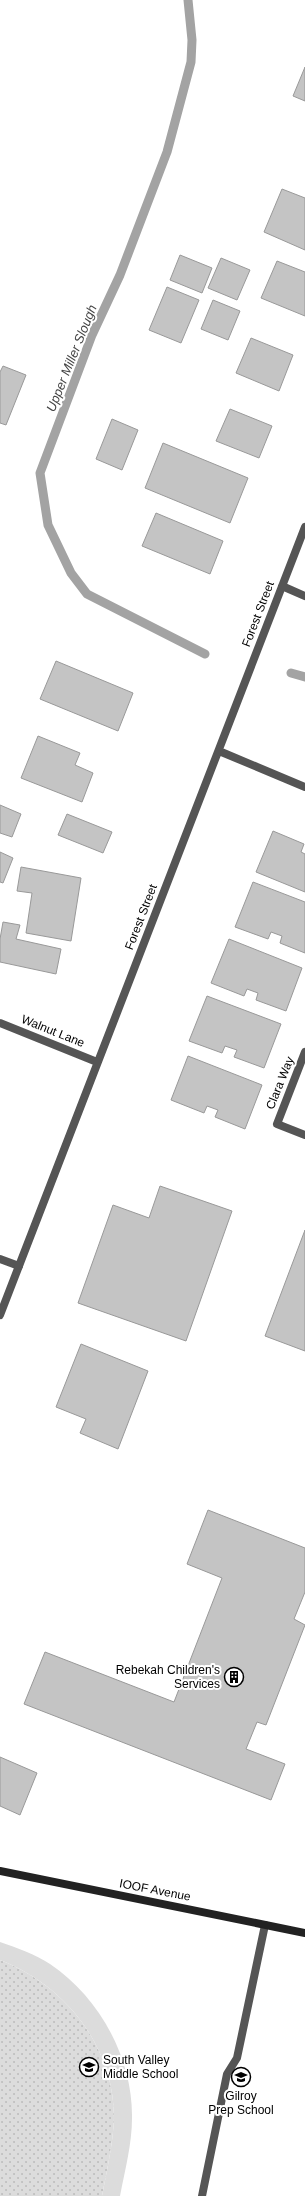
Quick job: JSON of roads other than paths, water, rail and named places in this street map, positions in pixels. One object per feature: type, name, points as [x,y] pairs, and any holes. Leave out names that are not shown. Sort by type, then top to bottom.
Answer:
[{"type":"street","name":"Forest Street","points":[[0,1315],[305,526]]},
{"type":"street","points":[[282,586],[305,596]]},
{"type":"street","points":[[219,751],[305,787]]},
{"type":"street","name":"Walnut Lane","points":[[0,1023],[97,1062]]},
{"type":"street","name":"Clara Way","points":[[305,1052],[277,1124],[305,1134]]},
{"type":"street","points":[[0,1260],[18,1266]]},
{"type":"street","name":"IOOF Avenue","points":[[0,1871],[305,1933]]},
{"type":"street","points":[[202,2196],[227,2074],[237,2058],[266,1925]]},
{"type":"waterway","name":"Upper Miller Slough","points":[[188,0],[192,40],[191,62],[167,152],[120,275],[92,335],[40,473],[48,525],[71,573],[87,594],[205,654]]},
{"type":"waterway","name":"Upper Miller Slough","points":[[291,673],[305,677]]},
{"type":"place","name":"Rebekah Children's Services","points":[[234,1677]]},
{"type":"place","name":"South Valley Middle School","points":[[89,2067]]},
{"type":"place","name":"Gilroy Prep School","points":[[241,2077]]}]
